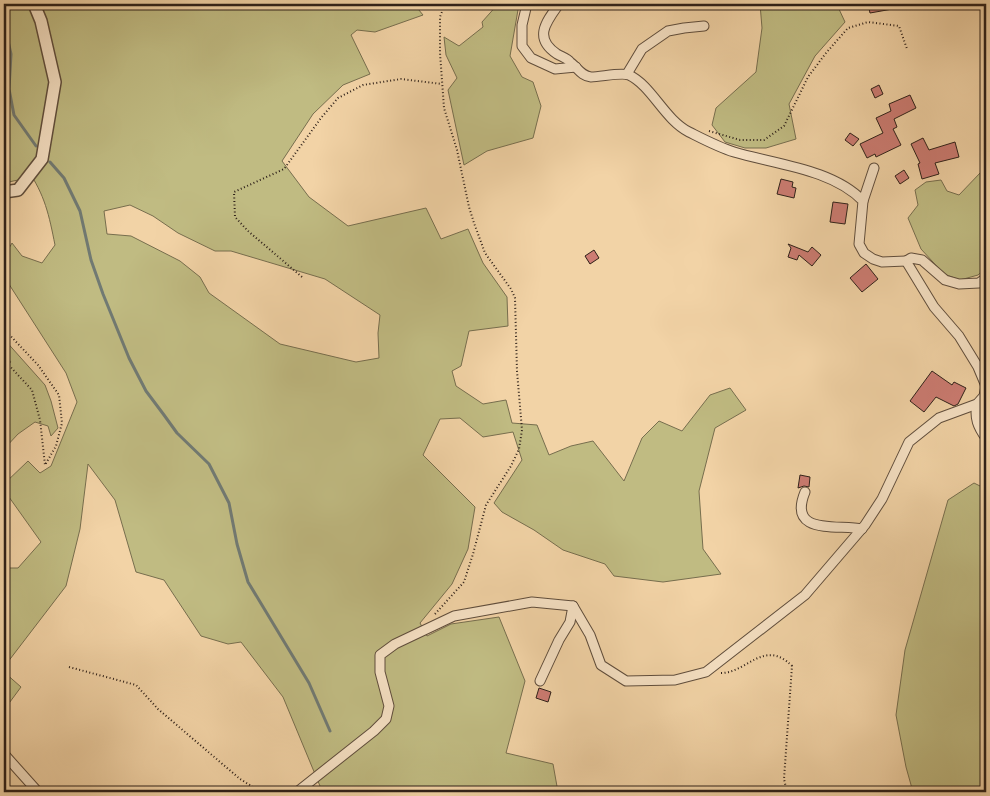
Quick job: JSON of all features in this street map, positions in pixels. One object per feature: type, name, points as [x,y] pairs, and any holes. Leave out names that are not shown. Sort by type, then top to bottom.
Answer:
[{"type":"street","points":[[4,192],[18,190],[42,159],[55,82],[41,22],[34,4]]},
{"type":"street","points":[[527,4],[522,25],[522,46],[531,58],[555,69],[576,67]]},
{"type":"street","points":[[559,4],[545,23],[543,37],[549,48],[569,60],[583,75],[627,74],[638,81],[673,121],[686,130],[731,151],[803,169],[843,185],[854,191],[863,201]]},
{"type":"street","points":[[627,74],[642,49],[668,31],[704,26]]},
{"type":"street","points":[[874,168],[863,201],[859,244],[864,253],[872,259],[882,262],[906,261],[911,258],[922,260],[945,280],[959,284],[979,283],[986,278]]},
{"type":"street","points":[[572,606],[590,634],[602,665],[626,680],[675,680],[706,672],[805,595],[862,529],[882,499],[909,442],[939,418],[977,404],[984,396],[986,386],[978,367],[959,336],[934,307],[906,261]]},
{"type":"street","points":[[977,404],[978,428],[986,438]]},
{"type":"street","points":[[804,492],[802,514],[808,522],[826,527],[862,529]]},
{"type":"street","points":[[297,792],[386,719],[389,706],[380,672],[380,655],[394,644],[454,616],[532,602],[572,606]]},
{"type":"street","points":[[540,681],[559,640],[570,622],[572,606]]},
{"type":"street","points":[[4,754],[38,792]]},
{"type":"street","points":[[4,767],[13,764]]},
{"type":"path","points":[[431,619],[464,582],[474,554],[486,505],[511,466],[519,449],[522,430],[517,371],[515,298],[511,289],[485,253],[474,224],[457,150],[444,108],[440,17],[445,4]]},
{"type":"path","points":[[707,130],[740,140],[764,140],[784,126],[808,77],[848,28],[868,22],[899,26],[907,49]]},
{"type":"path","points":[[302,277],[248,231],[235,217],[234,192],[284,169],[338,98],[363,85],[401,79],[442,84]]},
{"type":"path","points":[[4,329],[38,365],[59,395],[62,423],[56,446],[45,464],[40,420],[32,390],[4,360]]},
{"type":"path","points":[[706,672],[731,673],[750,661],[768,655],[784,658],[792,666],[784,779],[787,792]]},
{"type":"path","points":[[69,667],[136,685],[158,708],[240,778],[261,792]]},
{"type":"shaded area","points":[[4,4],[414,4],[423,15],[375,32],[357,30],[351,35],[370,74],[343,85],[313,114],[282,161],[309,197],[348,226],[426,208],[441,239],[468,229],[483,263],[507,297],[508,326],[469,331],[461,366],[452,371],[456,386],[483,404],[506,400],[512,423],[537,425],[549,455],[571,446],[593,441],[624,481],[642,438],[659,421],[682,431],[710,395],[730,388],[746,410],[715,428],[699,491],[703,549],[721,574],[663,582],[614,576],[605,564],[563,550],[534,530],[502,512],[494,503],[522,460],[513,432],[483,437],[460,418],[440,419],[423,455],[475,507],[468,549],[452,584],[420,623],[427,636],[451,624],[499,617],[525,681],[506,753],[553,764],[558,792],[321,792],[283,697],[241,642],[228,644],[201,636],[164,580],[136,572],[115,500],[88,464],[80,529],[66,586],[4,667],[4,568],[18,568],[41,542],[4,490],[4,484],[28,461],[40,473],[51,466],[77,402],[66,373],[5,278],[4,257],[12,243],[22,256],[42,263],[55,245],[46,206],[27,169],[18,180],[4,183]],"holes":[[[130,205],[153,216],[178,233],[215,251],[231,251],[325,279],[380,315],[378,333],[379,358],[356,362],[280,344],[209,293],[200,277],[180,261],[131,236],[107,234],[104,211]]]},
{"type":"shaded area","points":[[498,4],[519,4],[510,56],[522,77],[533,82],[541,106],[533,138],[487,151],[464,165],[448,90],[457,78],[446,55],[444,37],[459,46],[483,27],[482,22]]},
{"type":"shaded area","points":[[760,4],[840,4],[838,7],[845,22],[815,56],[789,104],[796,139],[766,148],[745,148],[725,142],[712,125],[716,108],[756,72],[762,28]]},
{"type":"shaded area","points":[[986,170],[986,268],[978,275],[960,280],[944,274],[921,249],[908,218],[918,205],[915,190],[926,182],[941,180],[947,191],[959,195],[981,172]]},
{"type":"shaded area","points":[[4,339],[45,385],[58,428],[51,436],[48,426],[35,422],[18,434],[4,449],[4,367],[11,362],[4,354]]},
{"type":"shaded area","points":[[974,483],[986,489],[986,792],[913,792],[896,715],[905,650],[948,500]]},
{"type":"shaded area","points":[[4,672],[21,687],[4,710]]},
{"type":"building","points":[[868,4],[897,4],[898,8],[870,13]]},
{"type":"building","points":[[879,85],[883,94],[875,98],[871,89]]},
{"type":"building","points":[[910,95],[916,108],[894,119],[897,127],[893,129],[901,145],[876,157],[875,154],[867,158],[860,144],[883,133],[876,118],[891,111],[889,104]]},
{"type":"building","points":[[850,133],[859,139],[853,146],[845,140]]},
{"type":"building","points":[[923,138],[929,150],[955,142],[959,157],[935,163],[939,174],[922,179],[918,164],[920,163],[911,144]]},
{"type":"building","points":[[904,170],[909,178],[900,184],[895,176]]},
{"type":"building","points":[[781,179],[793,182],[792,187],[796,188],[794,198],[777,194]]},
{"type":"building","points":[[833,202],[848,204],[845,224],[830,222]]},
{"type":"building","points":[[788,244],[808,252],[812,247],[821,255],[812,266],[799,255],[797,260],[788,257],[791,248]]},
{"type":"building","points":[[594,250],[599,258],[590,264],[585,256]]},
{"type":"building","points":[[866,264],[878,279],[862,292],[850,278]]},
{"type":"building","points":[[932,371],[952,385],[954,382],[966,388],[958,404],[954,406],[936,397],[924,412],[910,401]]},
{"type":"building","points":[[800,475],[810,477],[809,487],[798,488]]},
{"type":"building","points":[[539,688],[551,692],[548,702],[536,698]]},
{"type":"waterway","points":[[4,30],[11,54],[9,89],[14,115],[36,146]]},
{"type":"waterway","points":[[50,162],[64,178],[80,211],[91,260],[129,358],[146,391],[177,433],[209,464],[229,503],[237,544],[248,582],[309,683],[330,731]]}]
